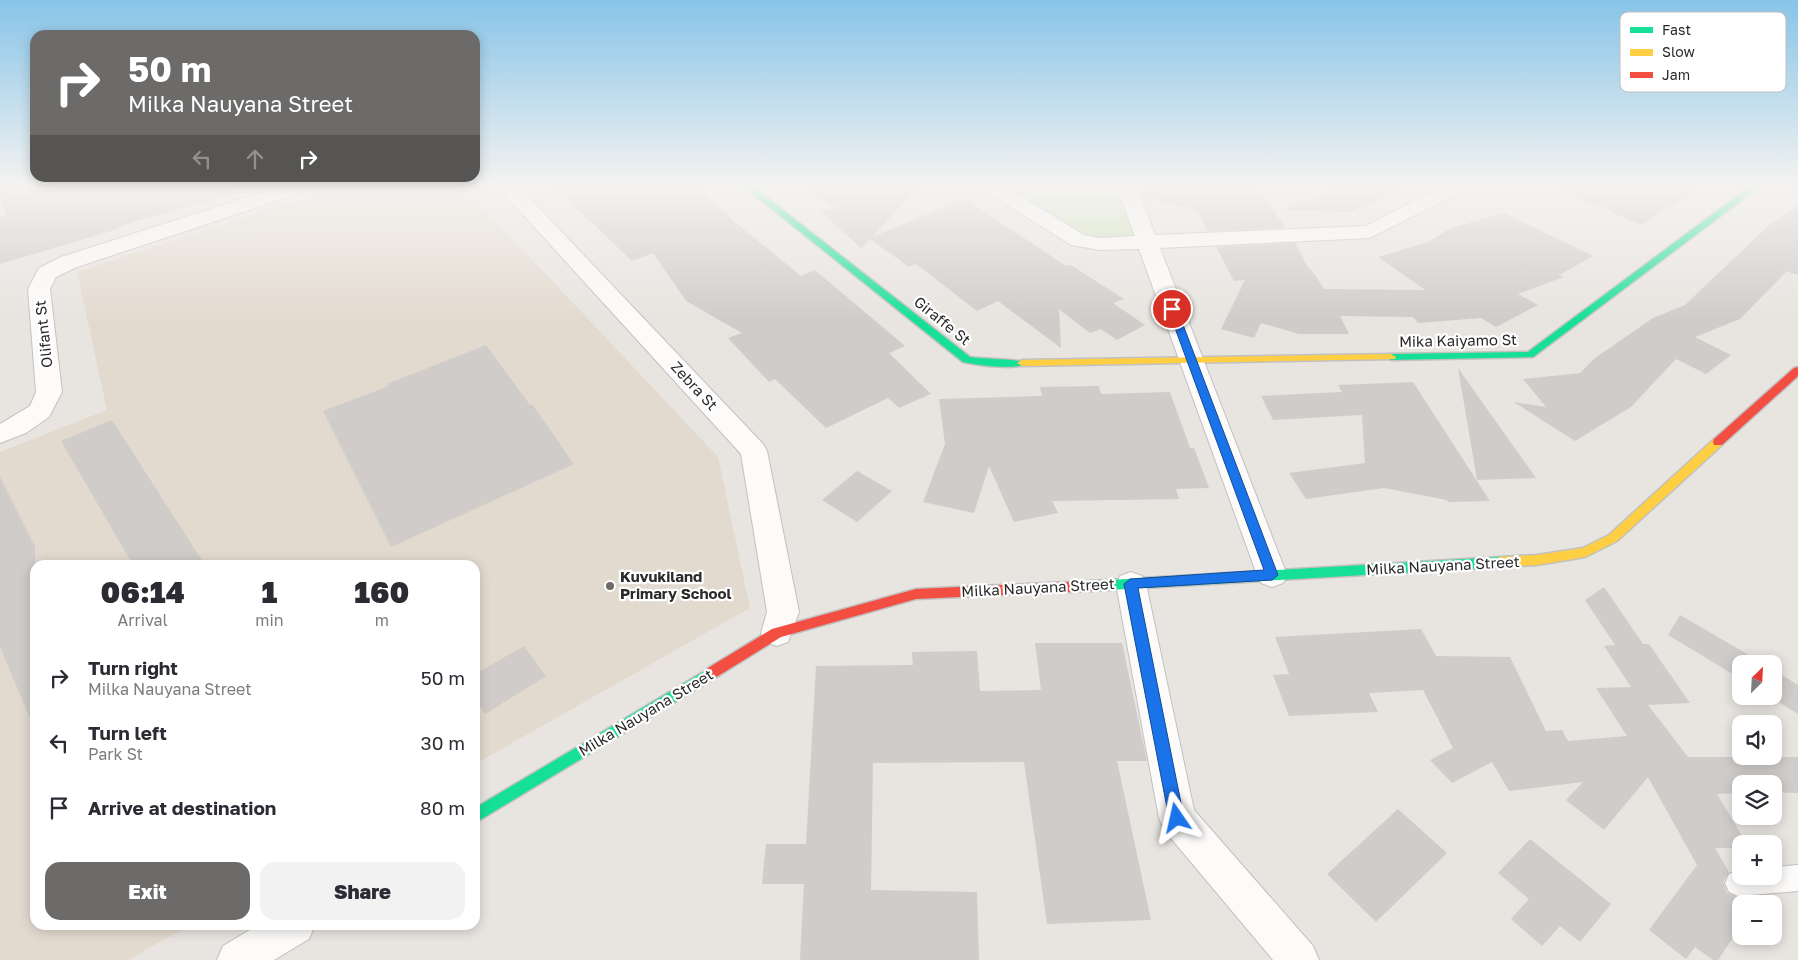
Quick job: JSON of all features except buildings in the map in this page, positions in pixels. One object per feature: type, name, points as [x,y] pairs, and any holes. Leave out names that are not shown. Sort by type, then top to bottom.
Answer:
[{"type":"street","name":"Olifant St","points":[[0,434],[17,427],[40,411],[49,392],[39,289],[47,273],[69,262],[168,230]]},
{"type":"street","name":"Zebra St","points":[[548,230],[754,451],[783,612],[777,633]]},
{"type":"street","name":"Giraffe St","points":[[803,230],[967,360],[991,363],[1191,359]]},
{"type":"street","points":[[1060,230],[1078,241],[1089,244],[1148,243],[1370,232],[1374,230]]},
{"type":"street","points":[[1143,230],[1272,575]]},
{"type":"street","name":"Mika Kaiyamo St","points":[[1191,359],[1530,355],[1698,230]]},
{"type":"street","name":"Milka Nauyana Street","points":[[480,813],[777,633],[916,594],[1130,584],[1537,560],[1585,552],[1613,538],[1798,370]]},
{"type":"street","points":[[1130,584],[1177,818],[1300,960]]},
{"type":"street","points":[[237,960],[287,930]]},
{"type":"lane","points":[[1782,879],[1798,878]]},
{"type":"shaded area","name":"Kuvukiland Primary School","points":[[205,230],[504,230],[718,457],[750,608],[480,761],[480,560],[30,560],[30,930],[181,930],[128,960],[0,960],[0,452],[107,410],[77,272]]},
{"type":"green space","points":[[1065,230],[1143,230],[1148,243],[1089,244]]},
{"type":"traffic: fast","points":[[803,230],[967,360],[991,363],[1022,363]]},
{"type":"traffic: fast","points":[[1391,357],[1530,355],[1698,230]]},
{"type":"traffic: fast","points":[[1092,586],[1500,562]]},
{"type":"traffic: fast","points":[[480,813],[713,672]]},
{"type":"traffic: slow","points":[[1022,363],[1391,357]]},
{"type":"traffic: slow","points":[[1500,562],[1537,560],[1585,552],[1613,538],[1718,442]]},
{"type":"traffic: jam","points":[[1718,442],[1798,370]]},
{"type":"traffic: jam","points":[[713,672],[777,633],[916,594],[1092,586]]},
{"type":"place","name":"Kuvukiland Primary School","points":[[610,586]]},
{"type":"route","points":[[1172,309],[1272,575],[1130,584],[1177,818]]}]
